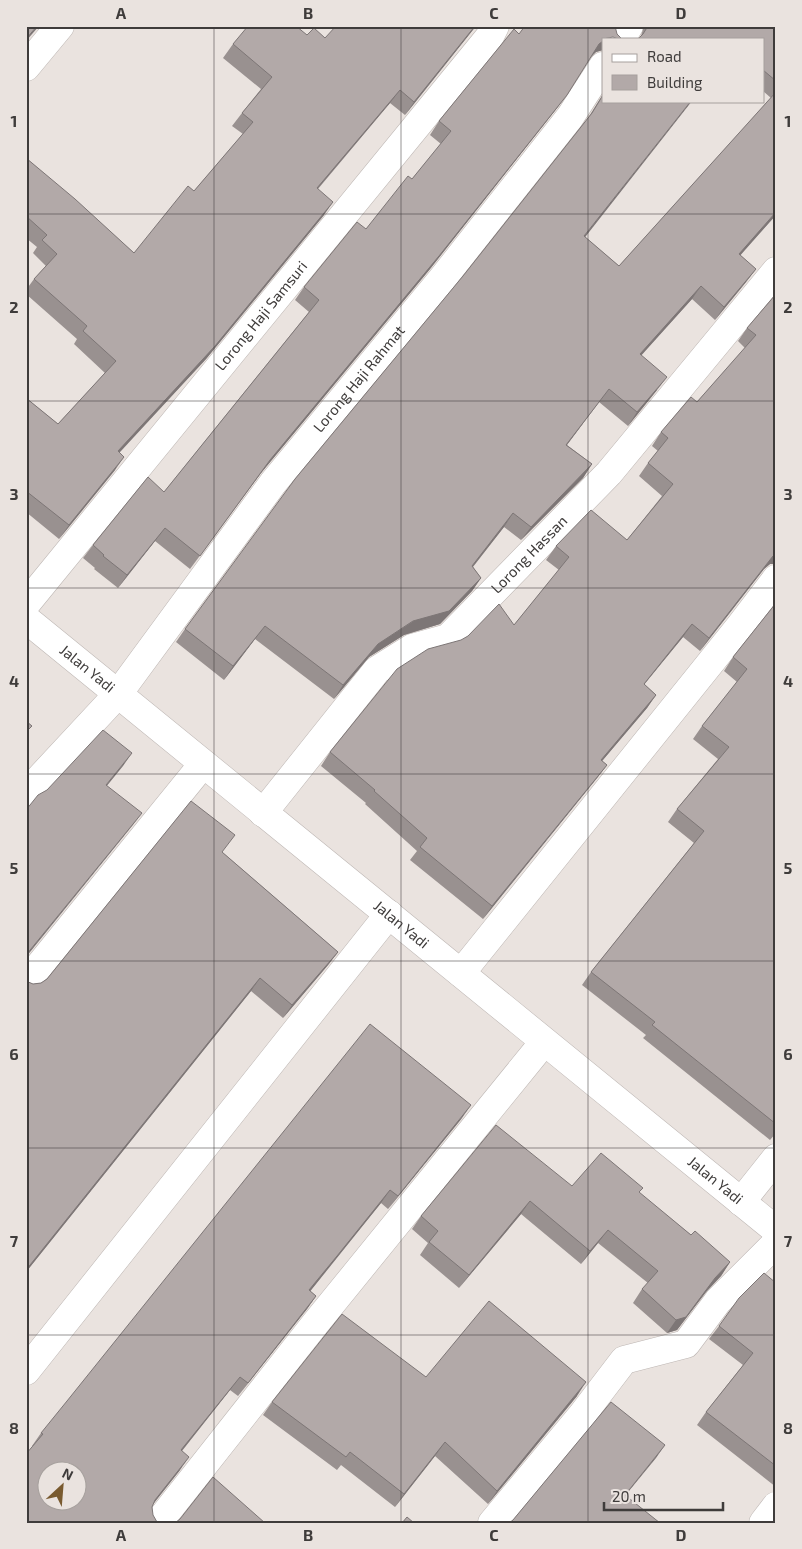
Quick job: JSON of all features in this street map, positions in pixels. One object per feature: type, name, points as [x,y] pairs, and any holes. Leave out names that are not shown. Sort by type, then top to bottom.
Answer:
[{"type":"street","points":[[26,67],[60,26]]},
{"type":"street","name":"Lorong Haji Samsuri","points":[[26,604],[478,52],[490,36],[494,26]]},
{"type":"street","points":[[622,38],[629,26]]},
{"type":"street","name":"Lorong Haji Rahmat","points":[[26,793],[118,694],[274,483],[436,286],[570,118],[602,68]]},
{"type":"street","name":"Lorong Hassan","points":[[263,812],[377,670],[412,648],[448,638],[609,473],[776,271]]},
{"type":"street","points":[[461,974],[776,579]]},
{"type":"street","name":"Jalan Yadi","points":[[26,619],[776,1230]]},
{"type":"street","points":[[26,982],[203,764]]},
{"type":"street","points":[[26,1371],[388,914]]},
{"type":"street","points":[[158,1523],[315,1324],[544,1042]]},
{"type":"street","points":[[741,1202],[776,1158]]},
{"type":"street","points":[[492,1523],[582,1415],[624,1360],[686,1344],[718,1300],[776,1243]]},
{"type":"street","points":[[763,1523],[776,1506]]},
{"type":"building","points":[[26,26],[37,26],[26,39]]},
{"type":"building","points":[[248,26],[296,26],[307,35],[314,28],[325,38],[336,26],[475,26],[414,102],[400,90],[317,188],[333,202],[215,346],[118,451],[124,457],[69,525],[26,491],[26,398],[58,424],[116,361],[83,331],[87,326],[34,279],[57,254],[42,240],[47,235],[26,216],[26,158],[75,199],[134,253],[188,186],[194,191],[253,122],[242,113],[272,77],[233,44]]},
{"type":"building","points":[[525,26],[615,26],[617,34],[621,38],[602,38],[602,42],[567,95],[439,256],[270,460],[200,556],[165,528],[127,575],[103,556],[93,545],[148,477],[164,492],[319,300],[304,287],[357,222],[366,229],[408,176],[412,179],[451,131],[439,121],[514,29],[519,34]]},
{"type":"building","points":[[648,26],[776,26],[776,81],[764,71],[764,38],[639,38]]},
{"type":"building","points":[[776,92],[776,212],[739,254],[756,269],[724,307],[701,286],[640,354],[667,377],[637,412],[609,389],[566,445],[592,464],[531,527],[513,513],[472,566],[481,578],[449,611],[413,621],[378,644],[343,685],[265,626],[233,666],[185,629],[295,479],[463,276],[592,113],[602,97],[602,102],[690,102],[584,236],[619,266]]},
{"type":"building","points":[[776,294],[776,554],[709,638],[692,624],[644,684],[656,695],[601,760],[607,765],[492,906],[420,847],[427,838],[330,752],[397,669],[428,649],[461,640],[468,636],[499,604],[514,625],[569,557],[556,546],[591,510],[627,540],[673,484],[648,463],[668,438],[661,432],[691,397],[697,402],[756,335],[747,328]]},
{"type":"building","points":[[776,603],[776,1124],[652,1025],[655,1022],[591,972],[704,831],[677,809],[729,747],[702,726],[747,669],[733,657]]},
{"type":"building","points":[[26,721],[32,726],[26,732]]},
{"type":"building","points":[[103,730],[132,753],[106,785],[142,813],[26,955],[26,810],[38,795],[47,790]]},
{"type":"building","points":[[191,801],[235,835],[222,852],[338,952],[292,1005],[260,978],[26,1270],[26,981],[33,984],[41,983],[47,979]]},
{"type":"building","points":[[370,1024],[471,1105],[398,1196],[390,1190],[309,1290],[316,1296],[248,1383],[240,1377],[181,1450],[189,1457],[155,1500],[152,1507],[153,1515],[157,1522],[160,1523],[26,1523],[26,1454],[43,1434],[41,1433]]},
{"type":"building","points":[[496,1125],[572,1186],[601,1153],[643,1188],[639,1192],[691,1235],[695,1231],[730,1262],[715,1278],[686,1317],[676,1320],[642,1289],[658,1271],[608,1230],[590,1251],[530,1201],[469,1275],[429,1242],[438,1231],[421,1216]]},
{"type":"building","points":[[764,1273],[776,1283],[776,1466],[706,1412],[753,1353],[719,1326],[739,1298]]},
{"type":"building","points":[[489,1301],[586,1382],[497,1491],[445,1442],[404,1494],[350,1452],[346,1457],[272,1402],[342,1314],[426,1377]]},
{"type":"building","points":[[611,1402],[665,1445],[625,1495],[660,1523],[509,1523],[513,1520]]},
{"type":"building","points":[[213,1477],[265,1523],[175,1523]]},
{"type":"building","points":[[407,1517],[414,1523],[402,1523]]}]
